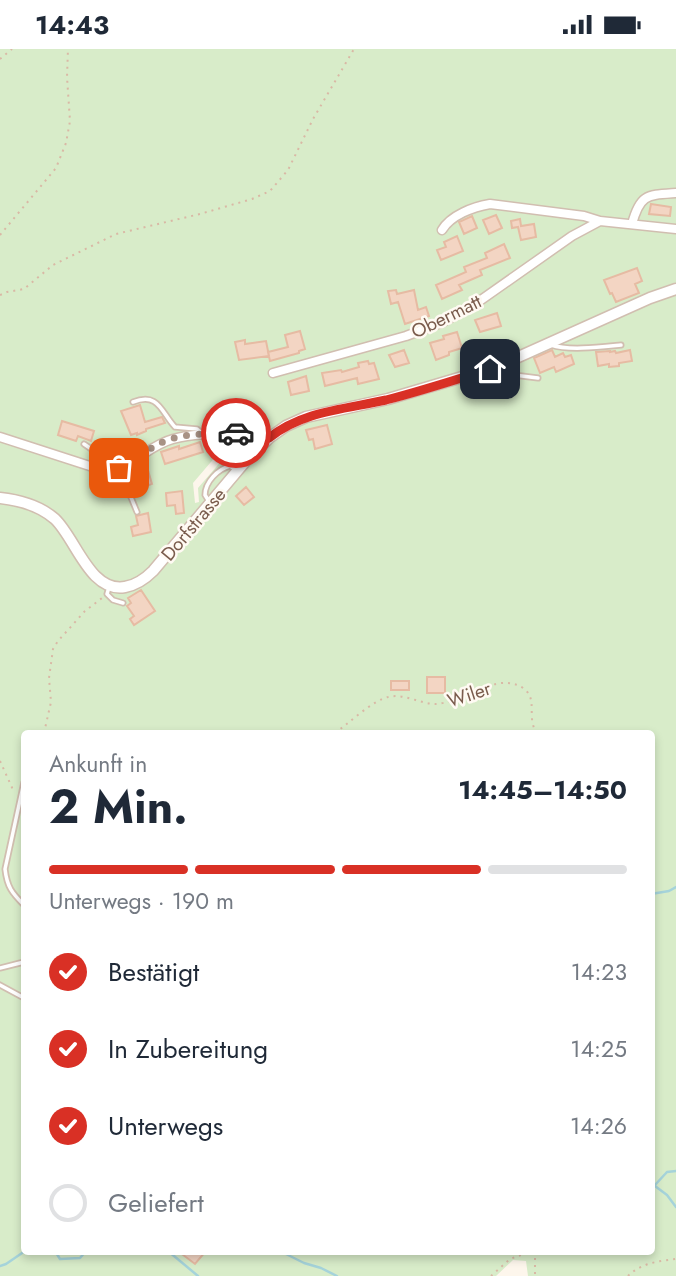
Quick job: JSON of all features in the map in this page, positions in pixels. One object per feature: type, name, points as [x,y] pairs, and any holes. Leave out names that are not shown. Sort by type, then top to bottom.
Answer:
[{"type":"street","points":[[632,223],[636,208],[642,200],[652,195],[676,193]]},
{"type":"street","points":[[442,230],[451,219],[490,204],[584,216],[600,221],[676,229]]},
{"type":"street","name":"Obermatt","points":[[273,373],[413,334],[443,322],[471,307],[572,236],[600,221]]},
{"type":"street","name":"Dorfstrasse","points":[[108,589],[129,586],[148,576],[238,471],[269,438],[286,426],[306,417],[388,399],[496,367],[676,289]]},
{"type":"street","points":[[0,437],[108,470],[119,468],[166,441],[203,434],[254,433],[269,438]]},
{"type":"street","points":[[0,498],[24,503],[49,514],[63,527],[96,577],[108,589]]},
{"type":"lane","points":[[549,344],[555,347],[621,345]]},
{"type":"lane","points":[[496,367],[505,372],[538,378]]},
{"type":"lane","points":[[133,402],[141,399],[152,400],[161,407],[175,427],[197,429],[203,434]]},
{"type":"lane","points":[[84,444],[119,468],[137,512]]},
{"type":"lane","points":[[108,589],[113,600],[123,603]]},
{"type":"lane","points":[[21,796],[5,869],[6,880],[12,893],[21,902]]},
{"type":"lane","points":[[0,968],[21,964]]},
{"type":"lane","points":[[0,985],[21,996]]},
{"type":"path","points":[[0,59],[12,49]]},
{"type":"path","points":[[0,235],[56,168],[66,143],[70,121],[68,49]]},
{"type":"path","points":[[0,295],[24,289],[53,265],[116,234],[200,214],[270,191],[288,170],[313,119],[354,49]]},
{"type":"path","points":[[45,730],[51,702],[49,678],[53,649],[108,589]]},
{"type":"path","name":"Wiler","points":[[339,730],[379,700],[390,696],[436,704],[452,701],[481,688],[515,684],[525,689],[531,698],[535,730]]},
{"type":"path","points":[[0,761],[9,785],[20,800]]},
{"type":"path","points":[[492,1276],[510,1259],[522,1255]]},
{"type":"path","points":[[534,1255],[535,1276]]},
{"type":"path","points":[[628,1276],[642,1266],[676,1259]]},
{"type":"green space","points":[[0,49],[676,49],[676,1276],[528,1276],[526,1261],[513,1260],[496,1276],[0,1276]],"holes":[[[222,449],[243,458],[238,464],[223,459],[198,488],[199,502],[195,503],[193,483]]]},
{"type":"building","points":[[651,204],[671,207],[670,216],[649,214]]},
{"type":"building","points":[[496,215],[502,228],[489,234],[483,220]]},
{"type":"building","points":[[472,216],[477,228],[464,234],[459,222]]},
{"type":"building","points":[[520,219],[521,226],[534,224],[536,237],[521,240],[518,227],[512,228],[511,221]]},
{"type":"building","points":[[457,236],[463,251],[441,260],[437,250],[446,247],[444,242]]},
{"type":"building","points":[[504,244],[510,258],[480,270],[482,275],[459,285],[462,290],[442,299],[436,285],[466,272],[464,267],[487,258],[485,253]]},
{"type":"building","points":[[637,268],[642,281],[635,284],[639,293],[616,302],[604,280]]},
{"type":"building","points":[[396,290],[397,294],[414,290],[418,310],[426,307],[429,316],[405,324],[398,302],[391,304],[388,291]]},
{"type":"building","points":[[497,313],[501,326],[480,332],[475,320]]},
{"type":"building","points":[[300,331],[305,349],[270,361],[268,352],[288,347],[285,335]]},
{"type":"building","points":[[457,332],[462,348],[436,360],[430,343]]},
{"type":"building","points":[[245,340],[245,344],[266,341],[269,356],[239,360],[235,342]]},
{"type":"building","points":[[404,350],[409,363],[395,367],[389,355]]},
{"type":"building","points":[[552,350],[555,357],[563,353],[565,357],[571,355],[574,364],[556,372],[554,367],[540,373],[534,358]]},
{"type":"building","points":[[630,350],[632,361],[619,363],[619,366],[598,366],[596,352],[616,353]]},
{"type":"building","points":[[368,361],[369,364],[374,363],[379,379],[358,384],[357,378],[325,386],[322,373],[342,372]]},
{"type":"building","points":[[306,376],[309,391],[291,395],[288,382]]},
{"type":"building","points":[[140,405],[145,422],[162,417],[165,423],[131,435],[121,411]]},
{"type":"building","points":[[62,421],[94,431],[91,441],[78,436],[76,441],[58,435]]},
{"type":"building","points":[[327,425],[332,444],[315,449],[313,439],[309,440],[306,430]]},
{"type":"building","points":[[200,442],[203,452],[165,464],[161,452]]},
{"type":"building","points":[[147,467],[152,484],[141,488],[139,483],[133,485],[129,473]]},
{"type":"building","points":[[246,487],[254,497],[244,505],[236,496]]},
{"type":"building","points":[[182,491],[184,513],[176,514],[175,505],[167,506],[166,493]]},
{"type":"building","points":[[148,513],[151,532],[133,536],[131,527],[138,525],[136,516]]},
{"type":"building","points":[[141,590],[155,611],[134,625],[130,619],[134,616],[127,606],[131,603],[128,598]]},
{"type":"building","points":[[427,677],[445,677],[445,693],[427,693]]},
{"type":"building","points":[[391,681],[409,681],[409,690],[391,690]]},
{"type":"building","points":[[183,1255],[203,1255],[195,1264]]},
{"type":"waterway","points":[[655,893],[676,887]]},
{"type":"waterway","points":[[655,1185],[667,1172],[676,1171]]},
{"type":"waterway","points":[[655,1186],[667,1195],[676,1207]]},
{"type":"waterway","points":[[0,1266],[21,1254]]},
{"type":"waterway","points":[[58,1255],[60,1259],[80,1258],[83,1255]]},
{"type":"waterway","points":[[173,1255],[198,1276]]},
{"type":"waterway","points":[[288,1255],[337,1276]]},
{"type":"way so far","points":[[119,468],[172,439],[236,433]]},
{"type":"route","points":[[236,433],[262,434],[269,438],[306,417],[388,399],[490,369]]}]
